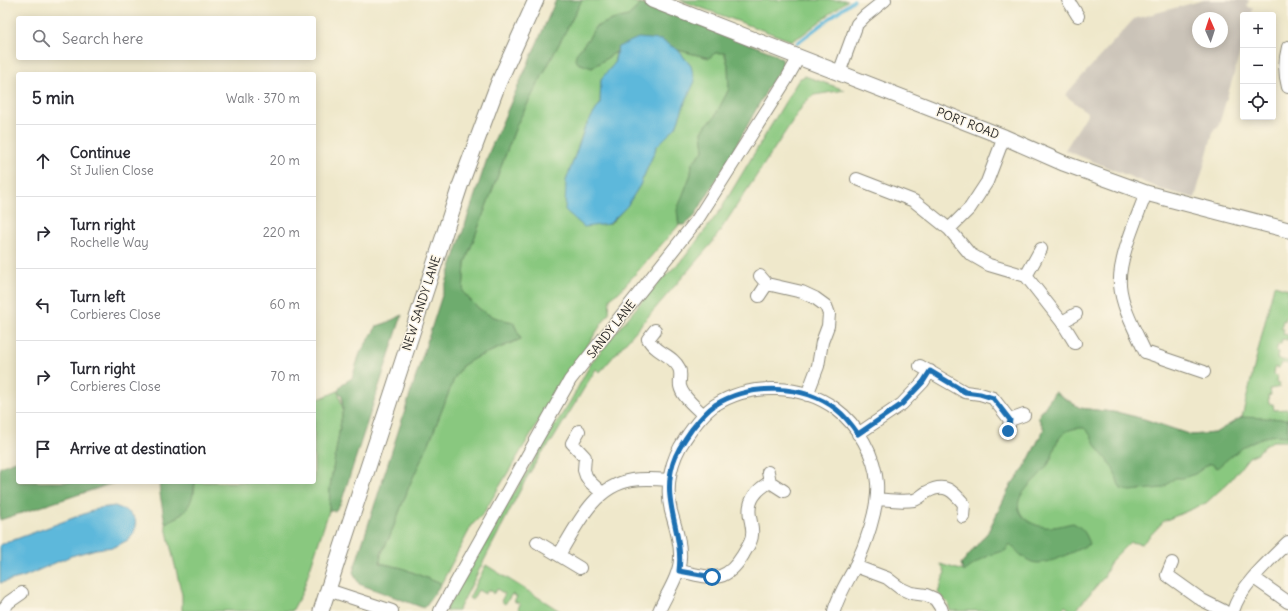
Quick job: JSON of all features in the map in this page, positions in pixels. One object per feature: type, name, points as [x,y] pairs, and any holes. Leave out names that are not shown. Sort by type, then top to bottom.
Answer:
[{"type":"street","name":"NEW SANDY LANE","points":[[321,611],[460,186],[498,84],[536,0]]},
{"type":"street","name":"PORT ROAD","points":[[652,0],[1004,137],[1063,162],[1146,193],[1288,230]]},
{"type":"street","points":[[839,73],[857,24],[864,16],[886,0]]},
{"type":"street","points":[[1068,0],[1078,16]]},
{"type":"street","points":[[1288,47],[1284,62],[1285,79],[1288,87]]},
{"type":"street","name":"SANDY LANE","points":[[440,611],[570,380],[697,220],[786,80],[796,56]]},
{"type":"street","points":[[949,229],[970,208],[987,182],[1004,137]]},
{"type":"street","points":[[857,179],[914,201],[949,229],[970,254],[989,265],[1026,276],[1062,322],[1075,343]]},
{"type":"street","points":[[1146,193],[1120,274],[1120,287],[1129,318],[1145,352],[1204,372]]},
{"type":"street","points":[[1026,276],[1041,249]]},
{"type":"street","points":[[759,296],[763,280],[802,292],[815,298],[826,306],[829,314],[828,326],[822,342],[818,366],[807,395]]},
{"type":"street","points":[[1062,322],[1076,314]]},
{"type":"street","points":[[655,330],[648,339],[655,348],[670,358],[680,369],[680,385],[682,391],[703,415]]},
{"type":"street","points":[[858,434],[902,404],[923,382],[925,369],[965,392],[993,398],[1009,426],[1024,415]]},
{"type":"street","points":[[659,611],[679,571],[680,547],[671,509],[669,480],[677,451],[703,415],[715,405],[751,391],[770,389],[788,390],[807,395],[825,402],[837,409],[853,425],[872,460],[877,485],[877,499],[874,515],[855,566],[836,602],[834,611]]},
{"type":"street","points":[[579,431],[572,443],[585,457],[584,470],[590,482],[602,493]]},
{"type":"street","points":[[679,571],[712,577],[722,576],[729,573],[737,565],[747,549],[752,536],[749,508],[751,501],[769,477],[784,491]]},
{"type":"street","points":[[560,555],[583,515],[602,493],[610,487],[632,480],[669,480]]},
{"type":"street","points":[[877,499],[916,499],[935,488],[944,488],[952,490],[970,502],[963,516]]},
{"type":"street","points":[[536,542],[580,568]]},
{"type":"street","points":[[1232,611],[1236,601],[1263,566],[1288,542]]},
{"type":"street","points":[[1172,563],[1162,578],[1224,611]]},
{"type":"street","points":[[855,566],[887,578],[900,588],[911,593],[926,595],[935,599],[942,611]]},
{"type":"street","points":[[1254,578],[1288,602]]},
{"type":"street","points":[[328,590],[392,611]]},
{"type":"street","points":[[2,611],[9,602],[22,593]]},
{"type":"shaded area","points":[[1204,0],[1249,0],[1247,6],[1253,9],[1252,12],[1240,12],[1240,53],[1218,128],[1214,129],[1195,198],[1163,190],[1065,150],[1088,113],[1065,95],[1134,19]]},
{"type":"green space","points":[[556,0],[582,0],[517,124],[465,263],[463,292],[485,313],[513,322],[521,339],[475,358],[462,366],[454,379],[429,443],[381,554],[380,563],[402,568],[441,584],[424,608],[359,584],[353,572],[490,150]]},
{"type":"green space","points":[[582,0],[626,0],[641,4],[628,16],[612,20],[595,27],[589,38],[580,49],[578,63],[592,68],[616,52],[614,64],[601,79],[600,104],[585,127],[566,181],[584,226],[610,224],[627,206],[640,185],[657,146],[676,127],[684,105],[691,66],[678,50],[709,58],[715,53],[724,52],[728,65],[729,89],[714,118],[707,124],[702,132],[704,150],[692,163],[691,174],[685,190],[678,221],[679,225],[619,292],[610,298],[609,313],[555,394],[483,514],[472,525],[441,584],[402,568],[380,563],[381,555],[410,484],[429,443],[454,379],[462,366],[475,358],[521,339],[513,322],[485,313],[463,292],[465,263],[517,124]]},
{"type":"green space","points":[[680,0],[848,0],[792,41]]},
{"type":"green space","points":[[641,4],[678,16],[773,53],[782,59],[783,66],[769,86],[731,155],[694,217],[685,225],[679,225],[677,210],[691,174],[692,163],[704,150],[702,132],[707,124],[714,118],[729,89],[728,65],[725,53],[715,53],[709,58],[678,50],[661,40],[618,47],[616,52],[592,68],[578,63],[575,60],[576,54],[589,38],[595,27],[612,20],[628,16]]},
{"type":"green space","points":[[805,76],[845,90],[814,95],[805,102],[712,243],[600,372],[596,369],[552,441],[541,454],[526,479],[458,611],[445,611],[502,513],[570,402],[591,363],[651,290],[684,258],[719,212],[799,79]]},
{"type":"green space","points":[[1274,285],[1288,289],[1288,315],[1285,321],[1283,320],[1281,328],[1284,329],[1283,334],[1288,335],[1288,340],[1282,339],[1281,344],[1278,344],[1276,352],[1278,353],[1277,359],[1288,361],[1288,364],[1281,363],[1279,368],[1275,367],[1274,375],[1277,376],[1276,382],[1280,383],[1279,385],[1281,387],[1270,389],[1271,395],[1268,396],[1269,404],[1273,404],[1274,410],[1288,409],[1288,441],[1273,441],[1264,446],[1258,453],[1249,457],[1230,481],[1206,503],[1164,521],[1142,544],[1130,542],[1111,561],[1104,577],[1075,611],[1071,611],[1065,606],[1061,611],[950,611],[948,603],[938,593],[945,572],[940,564],[964,571],[961,564],[988,532],[1011,485],[1025,467],[1044,429],[1038,417],[1055,392],[1080,408],[1120,413],[1144,419],[1191,435],[1215,433],[1242,417]]},
{"type":"green space","points":[[402,315],[341,503],[335,511],[329,511],[330,487],[343,409],[342,396],[338,391],[342,384],[352,378],[360,353],[377,326]]},
{"type":"green space","points":[[338,391],[343,409],[330,487],[329,511],[302,593],[292,611],[182,611],[182,595],[165,523],[179,516],[194,493],[195,484],[316,484],[316,400]]},
{"type":"green space","points":[[1055,392],[1080,408],[1120,413],[1144,419],[1191,435],[1215,433],[1242,417],[1288,419],[1288,437],[1278,435],[1259,439],[1232,455],[1217,468],[1212,464],[1209,464],[1195,474],[1183,478],[1175,478],[1163,488],[1130,491],[1121,489],[1112,467],[1084,428],[1069,430],[1059,438],[1051,460],[1023,493],[1019,500],[1019,507],[1025,518],[1037,525],[1055,527],[1073,523],[1084,531],[1090,544],[1053,560],[1038,563],[1026,559],[1010,544],[1005,551],[988,556],[978,561],[964,572],[961,564],[988,532],[1011,485],[1025,467],[1044,429],[1038,417]]},
{"type":"green space","points":[[16,461],[16,484],[111,484],[0,520],[0,467]]},
{"type":"green space","points":[[159,484],[195,484],[192,497],[187,508],[179,516],[165,523]]},
{"type":"green space","points":[[486,565],[560,611],[521,611],[518,609],[520,604],[514,601],[517,597],[512,594],[505,604],[501,601],[505,594],[497,589],[493,594],[491,590],[487,590],[485,594],[478,590],[472,600],[469,598]]},
{"type":"water","points":[[638,38],[661,40],[678,50],[691,66],[695,81],[676,127],[657,146],[640,185],[627,206],[609,224],[584,227],[565,210],[566,181],[585,127],[600,104],[601,79],[614,64],[618,47]]},
{"type":"water","points":[[115,506],[127,511],[135,518],[136,527],[130,539],[114,547],[96,549],[71,556],[23,577],[0,583],[0,545],[100,508]]},
{"type":"waterway","points":[[797,43],[854,0]]},
{"type":"route","points":[[712,577],[679,571],[680,547],[671,509],[669,480],[677,451],[703,415],[715,405],[732,397],[751,391],[770,389],[788,390],[807,395],[825,402],[837,409],[853,425],[858,434],[902,404],[923,382],[930,371],[965,392],[993,398],[1010,420],[1008,431]]}]
